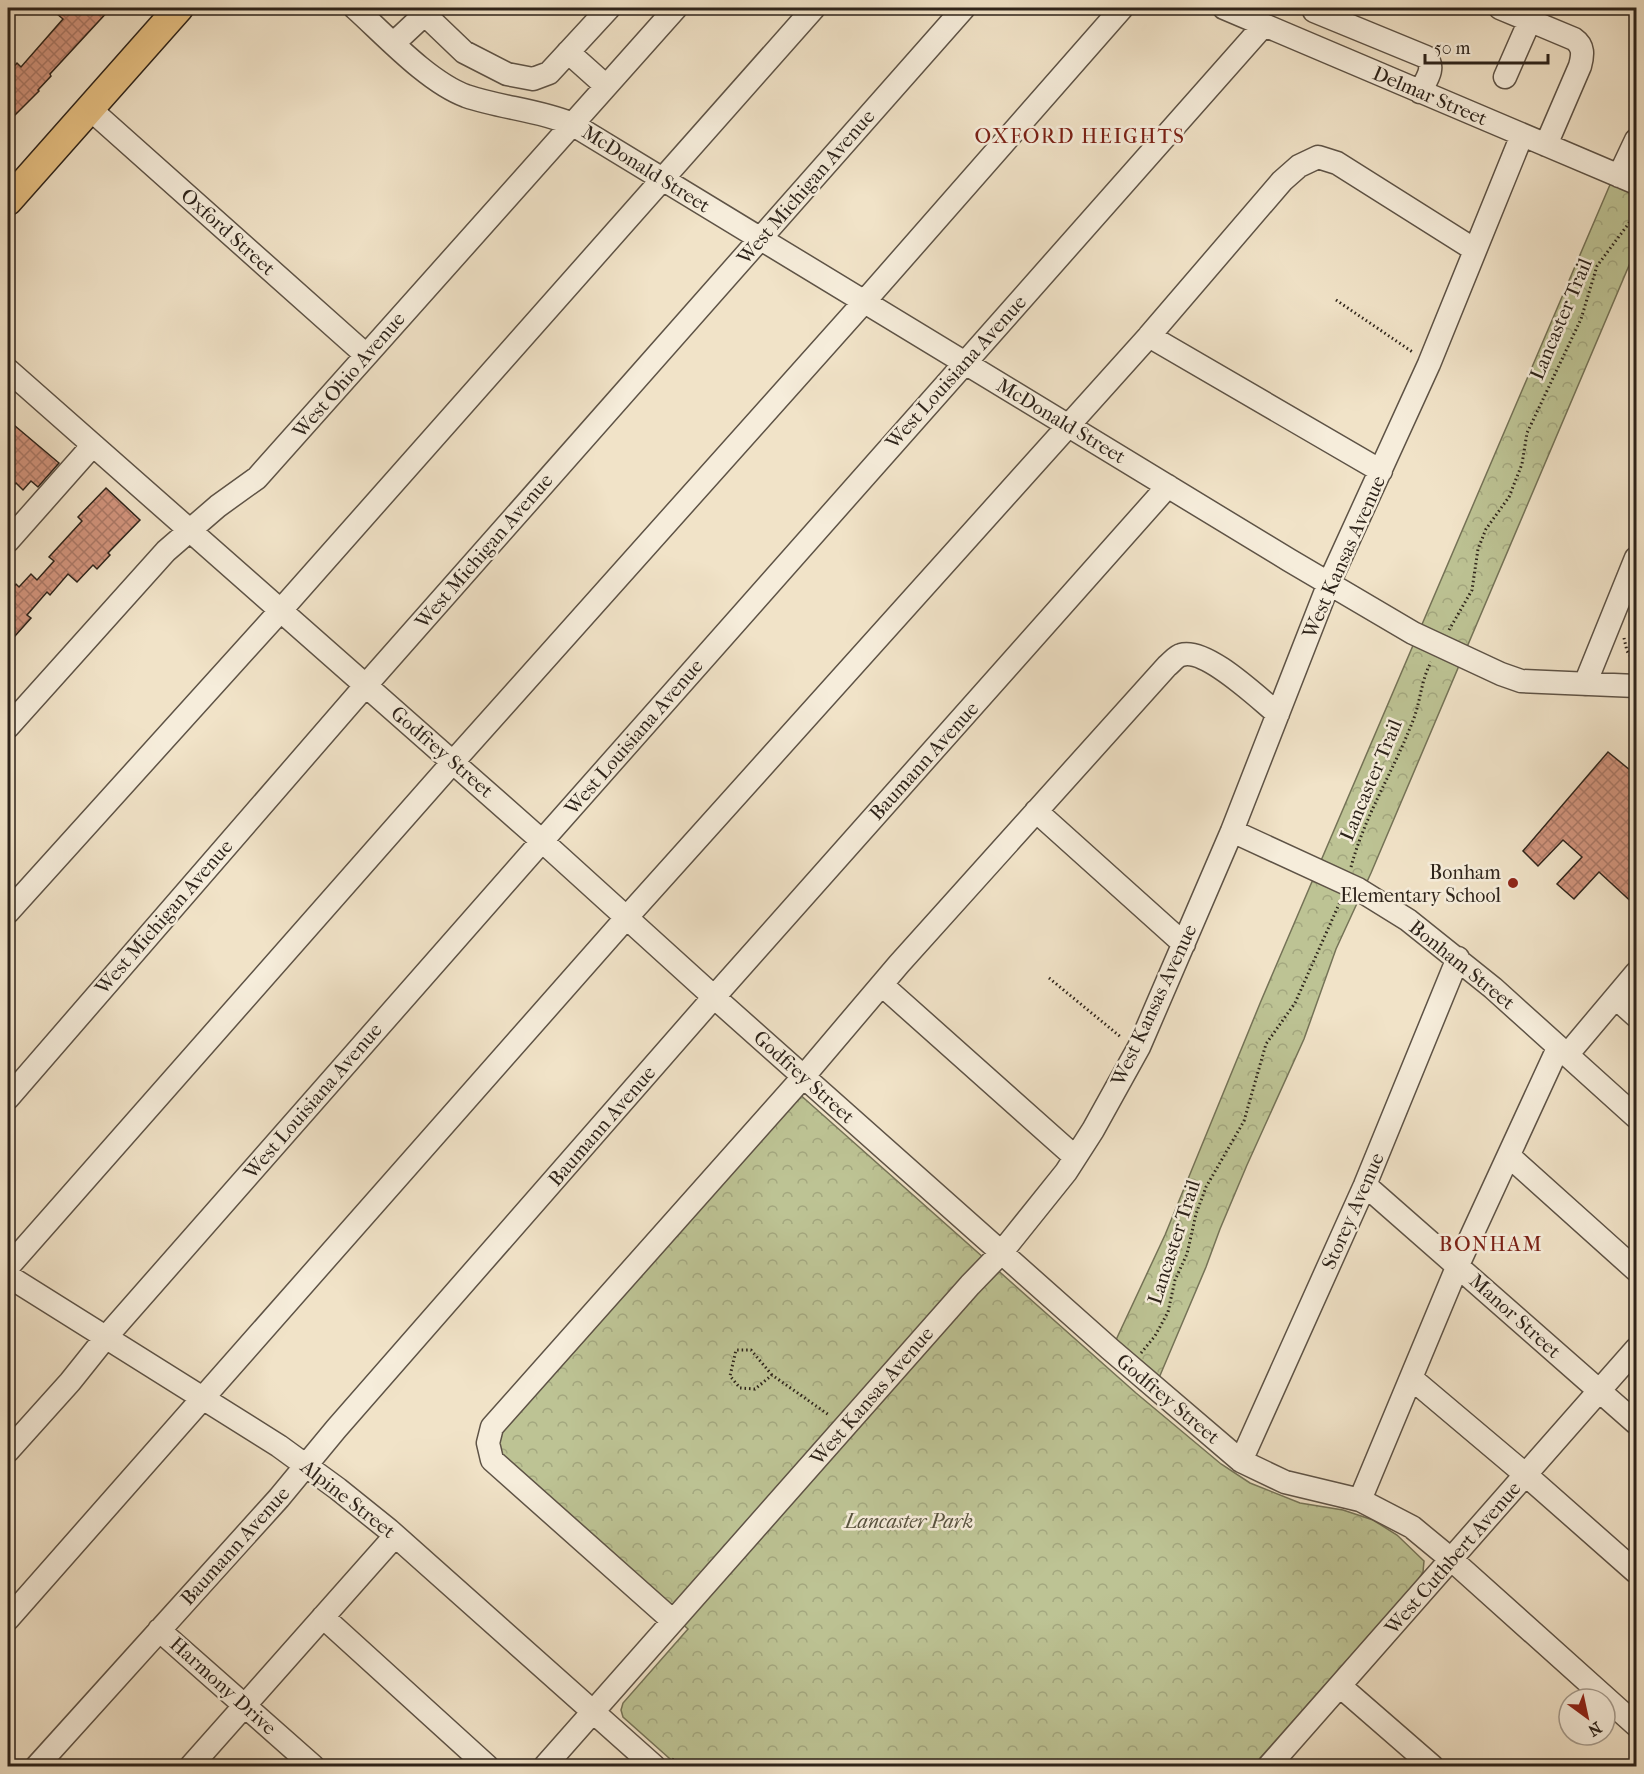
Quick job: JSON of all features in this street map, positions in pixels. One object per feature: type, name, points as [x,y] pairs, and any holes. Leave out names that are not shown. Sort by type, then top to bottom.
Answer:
[{"type":"main road","points":[[8,201],[179,8]]},
{"type":"street","name":"McDonald Street","points":[[355,8],[435,78],[456,92],[499,105],[553,116],[573,124],[1413,633],[1521,681],[1636,686]]},
{"type":"street","points":[[394,43],[421,11],[464,51],[507,74],[533,79],[549,73],[609,8]]},
{"type":"street","name":"West Ohio Avenue","points":[[12,714],[166,551],[218,506],[257,478],[676,8]]},
{"type":"street","points":[[8,912],[281,610],[814,8]]},
{"type":"street","name":"West Michigan Avenue","points":[[8,1098],[366,685],[964,8]]},
{"type":"street","points":[[8,1267],[1122,8]]},
{"type":"street","points":[[1500,8],[1574,39],[1582,48],[1580,66],[1546,145]]},
{"type":"street","points":[[1300,41],[1315,9],[1426,57],[1431,62],[1431,68],[1420,92]]},
{"type":"street","name":"Delmar Street","points":[[1234,10],[1264,26],[1628,180]]},
{"type":"street","points":[[1505,77],[1530,20]]},
{"type":"street","name":"West Louisiana Avenue","points":[[8,1451],[542,841],[1264,26]]},
{"type":"street","points":[[568,52],[606,86]]},
{"type":"street","name":"Oxford Street","points":[[90,109],[366,355]]},
{"type":"street","name":"West Kansas Avenue","points":[[545,1767],[962,1294],[1001,1253],[1066,1172],[1093,1130],[1139,1047],[1184,944],[1232,831],[1329,584],[1429,364],[1522,135]]},
{"type":"street","points":[[1628,180],[1636,140]]},
{"type":"street","points":[[8,1619],[627,917],[1149,336],[1282,180],[1299,166],[1318,157],[1338,164],[1475,250]]},
{"type":"street","points":[[1149,336],[1381,471]]},
{"type":"street","name":"Godfrey Street","points":[[8,370],[542,841],[714,998],[1001,1253],[1241,1461],[1285,1482],[1360,1500],[1412,1527],[1636,1725]]},
{"type":"street","points":[[9,536],[93,445]]},
{"type":"street","name":"Baumann Avenue","points":[[38,1767],[279,1498],[306,1464],[714,998],[1168,486]]},
{"type":"street","points":[[1585,684],[1636,558]]},
{"type":"street","points":[[673,1621],[492,1460],[488,1443],[492,1427],[1167,666],[1180,655],[1198,654],[1214,663],[1278,714]]},
{"type":"street","points":[[1036,811],[1184,944]]},
{"type":"street","name":"Bonham Street","points":[[1232,831],[1358,889],[1387,906],[1458,958],[1636,1117]]},
{"type":"street","name":"Storey Avenue","points":[[1241,1461],[1365,1185],[1458,958]]},
{"type":"street","points":[[1360,1500],[1458,1265],[1509,1156],[1563,1052],[1616,998],[1636,973]]},
{"type":"street","points":[[882,985],[1075,1157]]},
{"type":"street","points":[[1616,998],[1636,1016]]},
{"type":"street","points":[[1509,1156],[1636,1270]]},
{"type":"street","name":"Manor Street","points":[[1365,1185],[1636,1423]]},
{"type":"street","name":"Alpine Street","points":[[8,1276],[306,1464],[395,1536],[592,1713],[663,1763]]},
{"type":"street","name":"West Cuthbert Avenue","points":[[1269,1767],[1636,1348]]},
{"type":"street","points":[[1411,1378],[1636,1572]]},
{"type":"street","points":[[191,1767],[395,1536]]},
{"type":"street","points":[[322,1617],[488,1767]]},
{"type":"street","name":"Harmony Drive","points":[[159,1630],[313,1767]]},
{"type":"street","points":[[1341,1686],[1432,1767]]},
{"type":"path","name":"Lancaster Trail","points":[[1130,1367],[1155,1336],[1168,1312],[1175,1280],[1187,1254],[1196,1215],[1206,1187],[1244,1120],[1266,1044],[1295,1003],[1347,885],[1359,838],[1413,721],[1423,677],[1472,590],[1478,549],[1486,529],[1509,497],[1522,464],[1527,433],[1581,319],[1597,266],[1629,223],[1636,206]]},
{"type":"path","points":[[1336,300],[1429,364]]},
{"type":"path","points":[[1048,978],[1116,1035],[1139,1047]]},
{"type":"path","points":[[772,1375],[755,1389],[740,1388],[730,1376],[736,1350],[752,1350],[772,1375],[833,1418]]},
{"type":"path","points":[[663,1763],[681,1767]]},
{"type":"green space","points":[[1636,131],[1636,249],[1371,873],[1336,949],[1304,1039],[1247,1165],[1156,1385],[1115,1342],[1165,1235],[1261,1001],[1609,187]]},
{"type":"green space","name":"Lancaster Park","points":[[797,1092],[1136,1393],[1221,1464],[1250,1483],[1300,1503],[1343,1510],[1373,1520],[1397,1535],[1424,1561],[1423,1572],[1418,1580],[1253,1766],[678,1766],[623,1717],[621,1710],[623,1703],[688,1629],[496,1453],[494,1435]]},
{"type":"building","points":[[50,8],[111,8],[50,74],[51,76],[39,91],[8,122],[8,73],[17,63],[21,67],[63,19]]},
{"type":"building","points":[[8,420],[59,463],[38,487],[31,481],[23,490],[16,483],[8,491]]},
{"type":"building","points":[[106,488],[140,520],[108,553],[110,555],[97,569],[93,565],[77,582],[68,574],[50,595],[47,592],[27,615],[31,618],[15,636],[8,630],[8,594],[16,584],[19,587],[31,574],[37,580],[54,561],[49,557],[82,521],[78,517]]},
{"type":"building","points":[[1608,752],[1636,775],[1636,906],[1599,872],[1574,899],[1557,884],[1582,857],[1563,840],[1538,866],[1523,851]]},
{"type":"place","name":"Bonham Elementary School","points":[[1513,883]]},
{"type":"district","name":"OXFORD HEIGHTS","points":[[1080,136]]},
{"type":"district","name":"BONHAM","points":[[1491,1244]]}]
